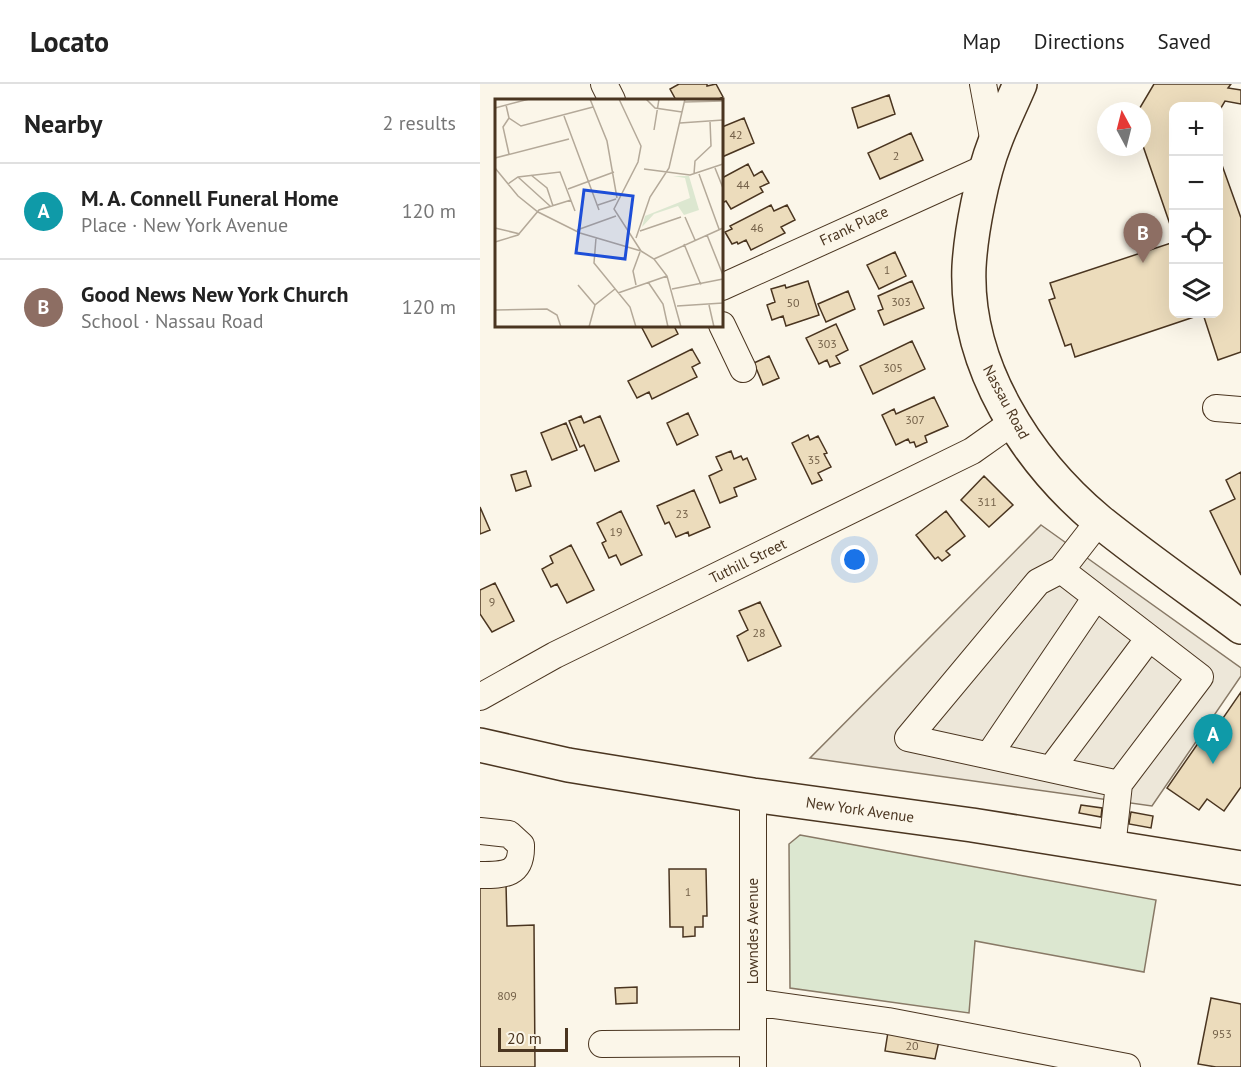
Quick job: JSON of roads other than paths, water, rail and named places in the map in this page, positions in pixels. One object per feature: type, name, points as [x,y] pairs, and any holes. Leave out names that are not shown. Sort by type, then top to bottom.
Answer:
[{"type":"main road","points":[[991,155],[1020,84]]},
{"type":"main road","name":"Nassau Road","points":[[991,155],[978,206],[969,267],[973,324],[986,366],[1013,422],[1039,460],[1099,521],[1241,627]]},
{"type":"main road","name":"New York Avenue","points":[[480,745],[568,765],[753,795],[972,825],[1241,868]]},
{"type":"street","points":[[604,84],[612,99]]},
{"type":"street","name":"Nassau Road","points":[[983,84],[991,155]]},
{"type":"street","name":"Frank Place","points":[[723,287],[991,155]]},
{"type":"street","points":[[723,327],[743,369]]},
{"type":"street","name":"Tuthill Street","points":[[480,697],[555,656],[976,448],[1013,422]]},
{"type":"street","points":[[1099,521],[1061,570],[1038,582],[908,738],[1119,784]]},
{"type":"street","points":[[1061,570],[1200,677],[1119,784],[1112,848]]},
{"type":"street","points":[[989,755],[1096,597]]},
{"type":"street","points":[[1051,769],[1149,638]]},
{"type":"street","name":"Lowndes Avenue","points":[[753,795],[753,1055]]},
{"type":"street","points":[[480,831],[509,834],[521,845],[522,858],[515,870],[501,875],[480,875]]},
{"type":"street","points":[[753,1002],[888,1021],[1127,1067]]},
{"type":"street","points":[[602,1044],[753,1055]]},
{"type":"place","name":"Good News New York Church","points":[[1143,263]]},
{"type":"place","name":"M. A. Connell Funeral Home","points":[[1213,764]]}]
